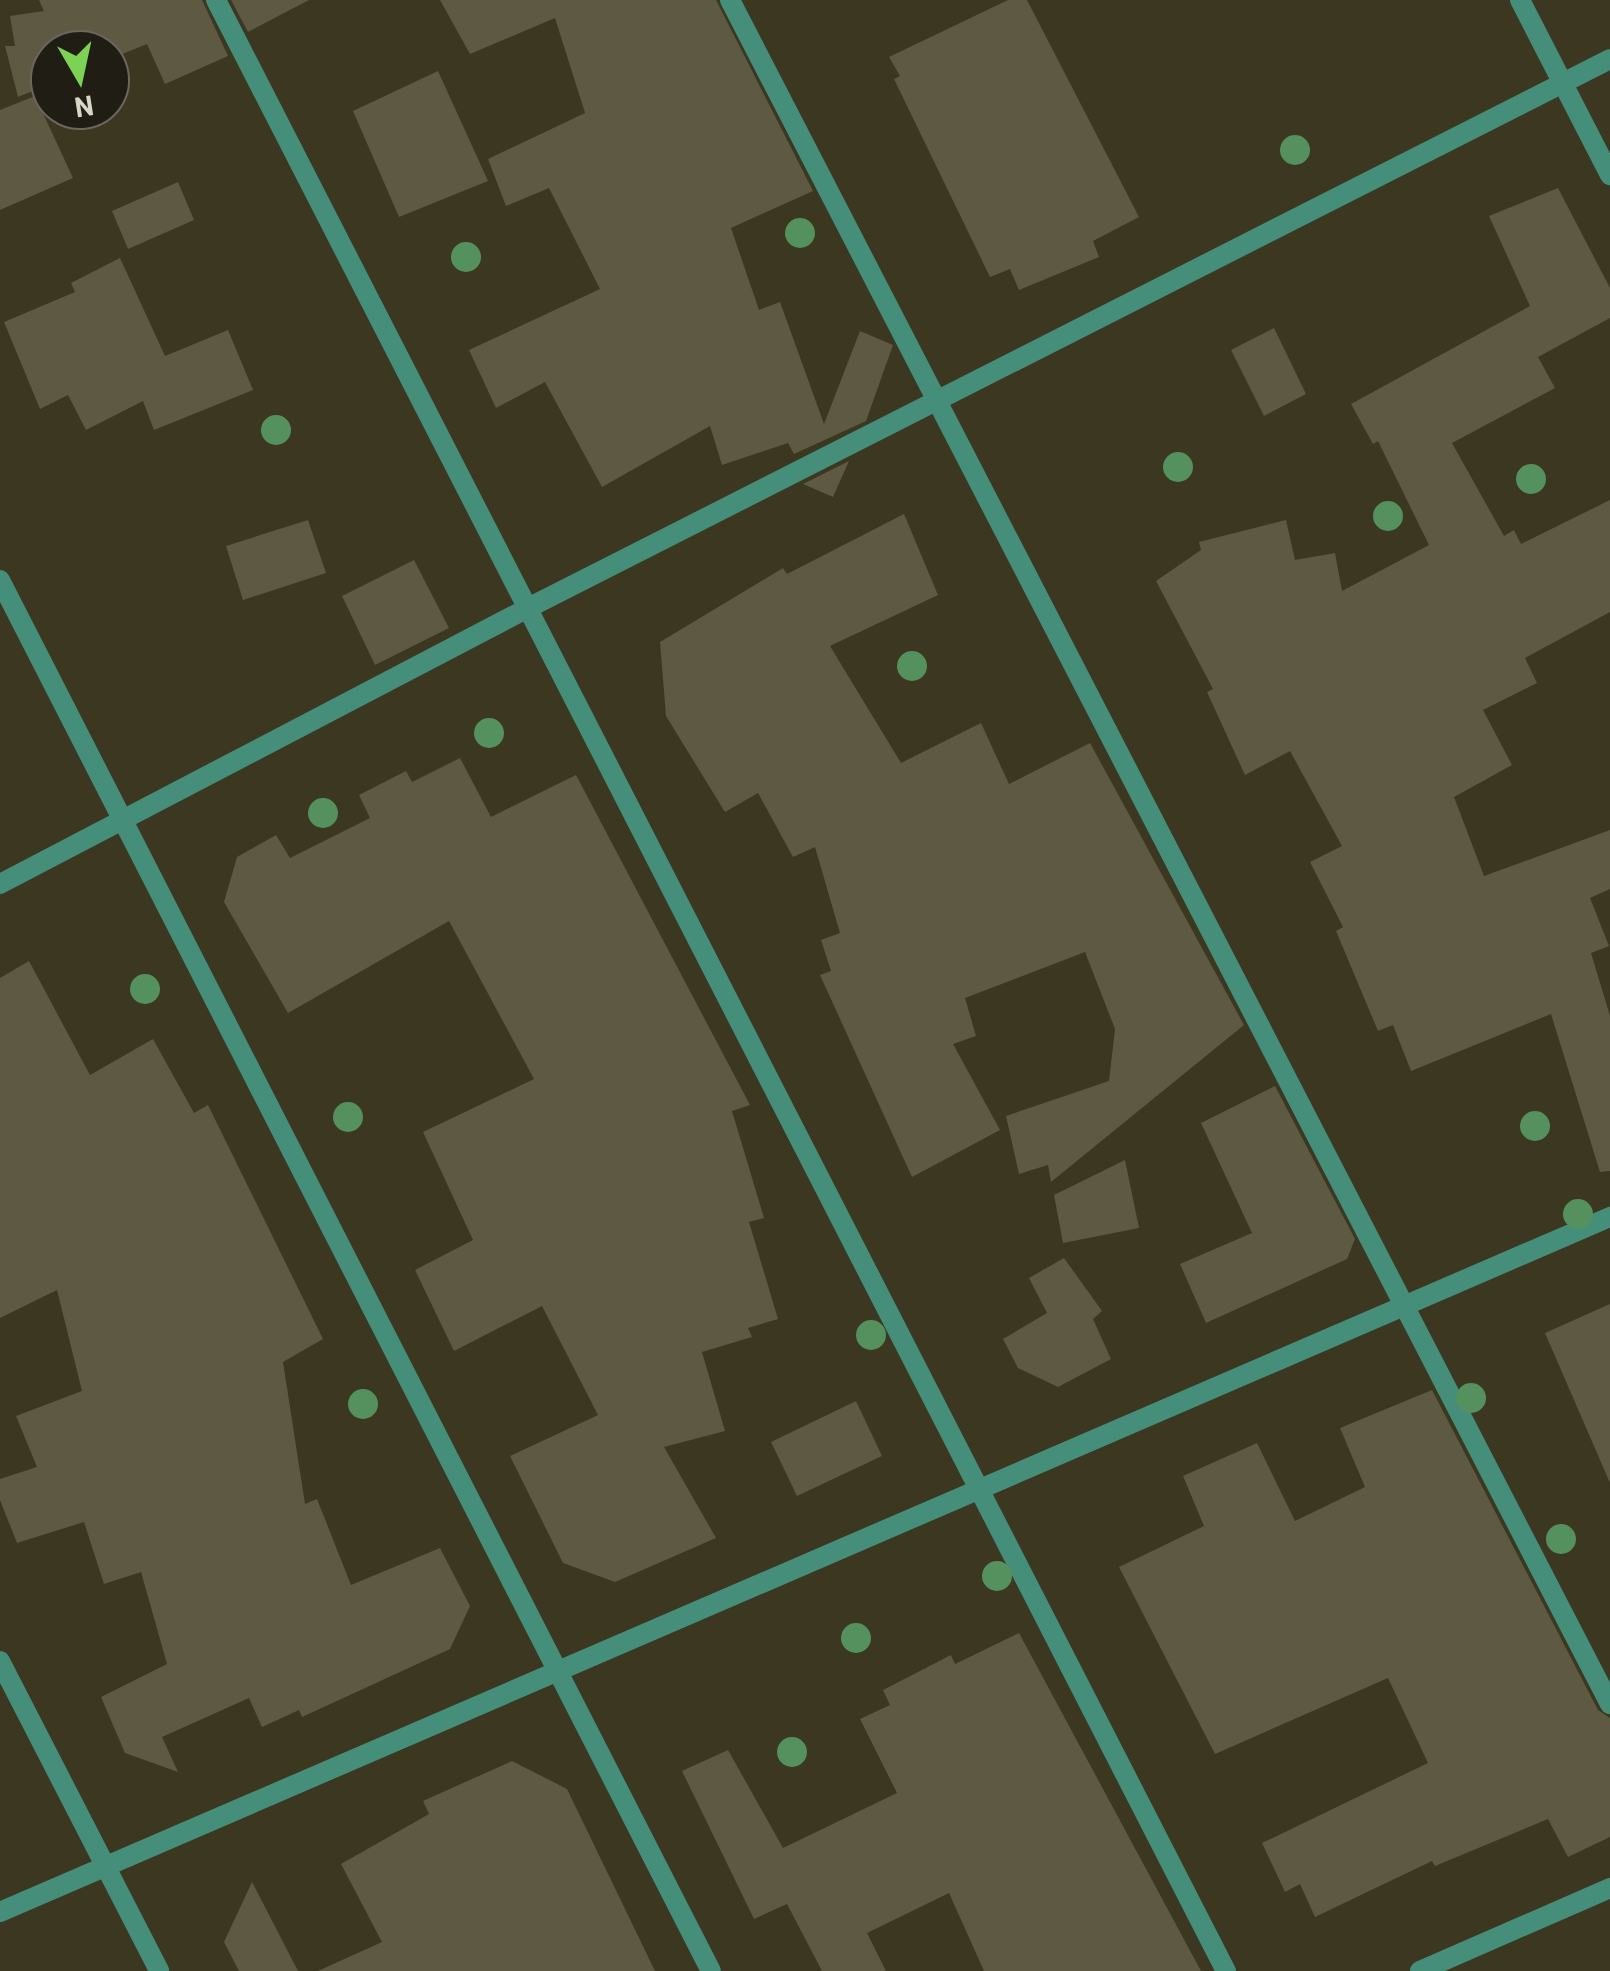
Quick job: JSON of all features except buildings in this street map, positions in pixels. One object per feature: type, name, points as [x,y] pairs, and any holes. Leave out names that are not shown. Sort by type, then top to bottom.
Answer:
[{"type":"street","points":[[216,0],[1226,1971]]},
{"type":"street","points":[[730,0],[1610,1704]]},
{"type":"street","points":[[1520,0],[1610,175]]},
{"type":"street","points":[[0,884],[528,608],[1610,59]]},
{"type":"street","points":[[0,580],[711,1971]]},
{"type":"street","points":[[0,1912],[1610,1217]]},
{"type":"street","points":[[0,1661],[158,1971]]},
{"type":"street","points":[[1420,1971],[1610,1888]]}]
